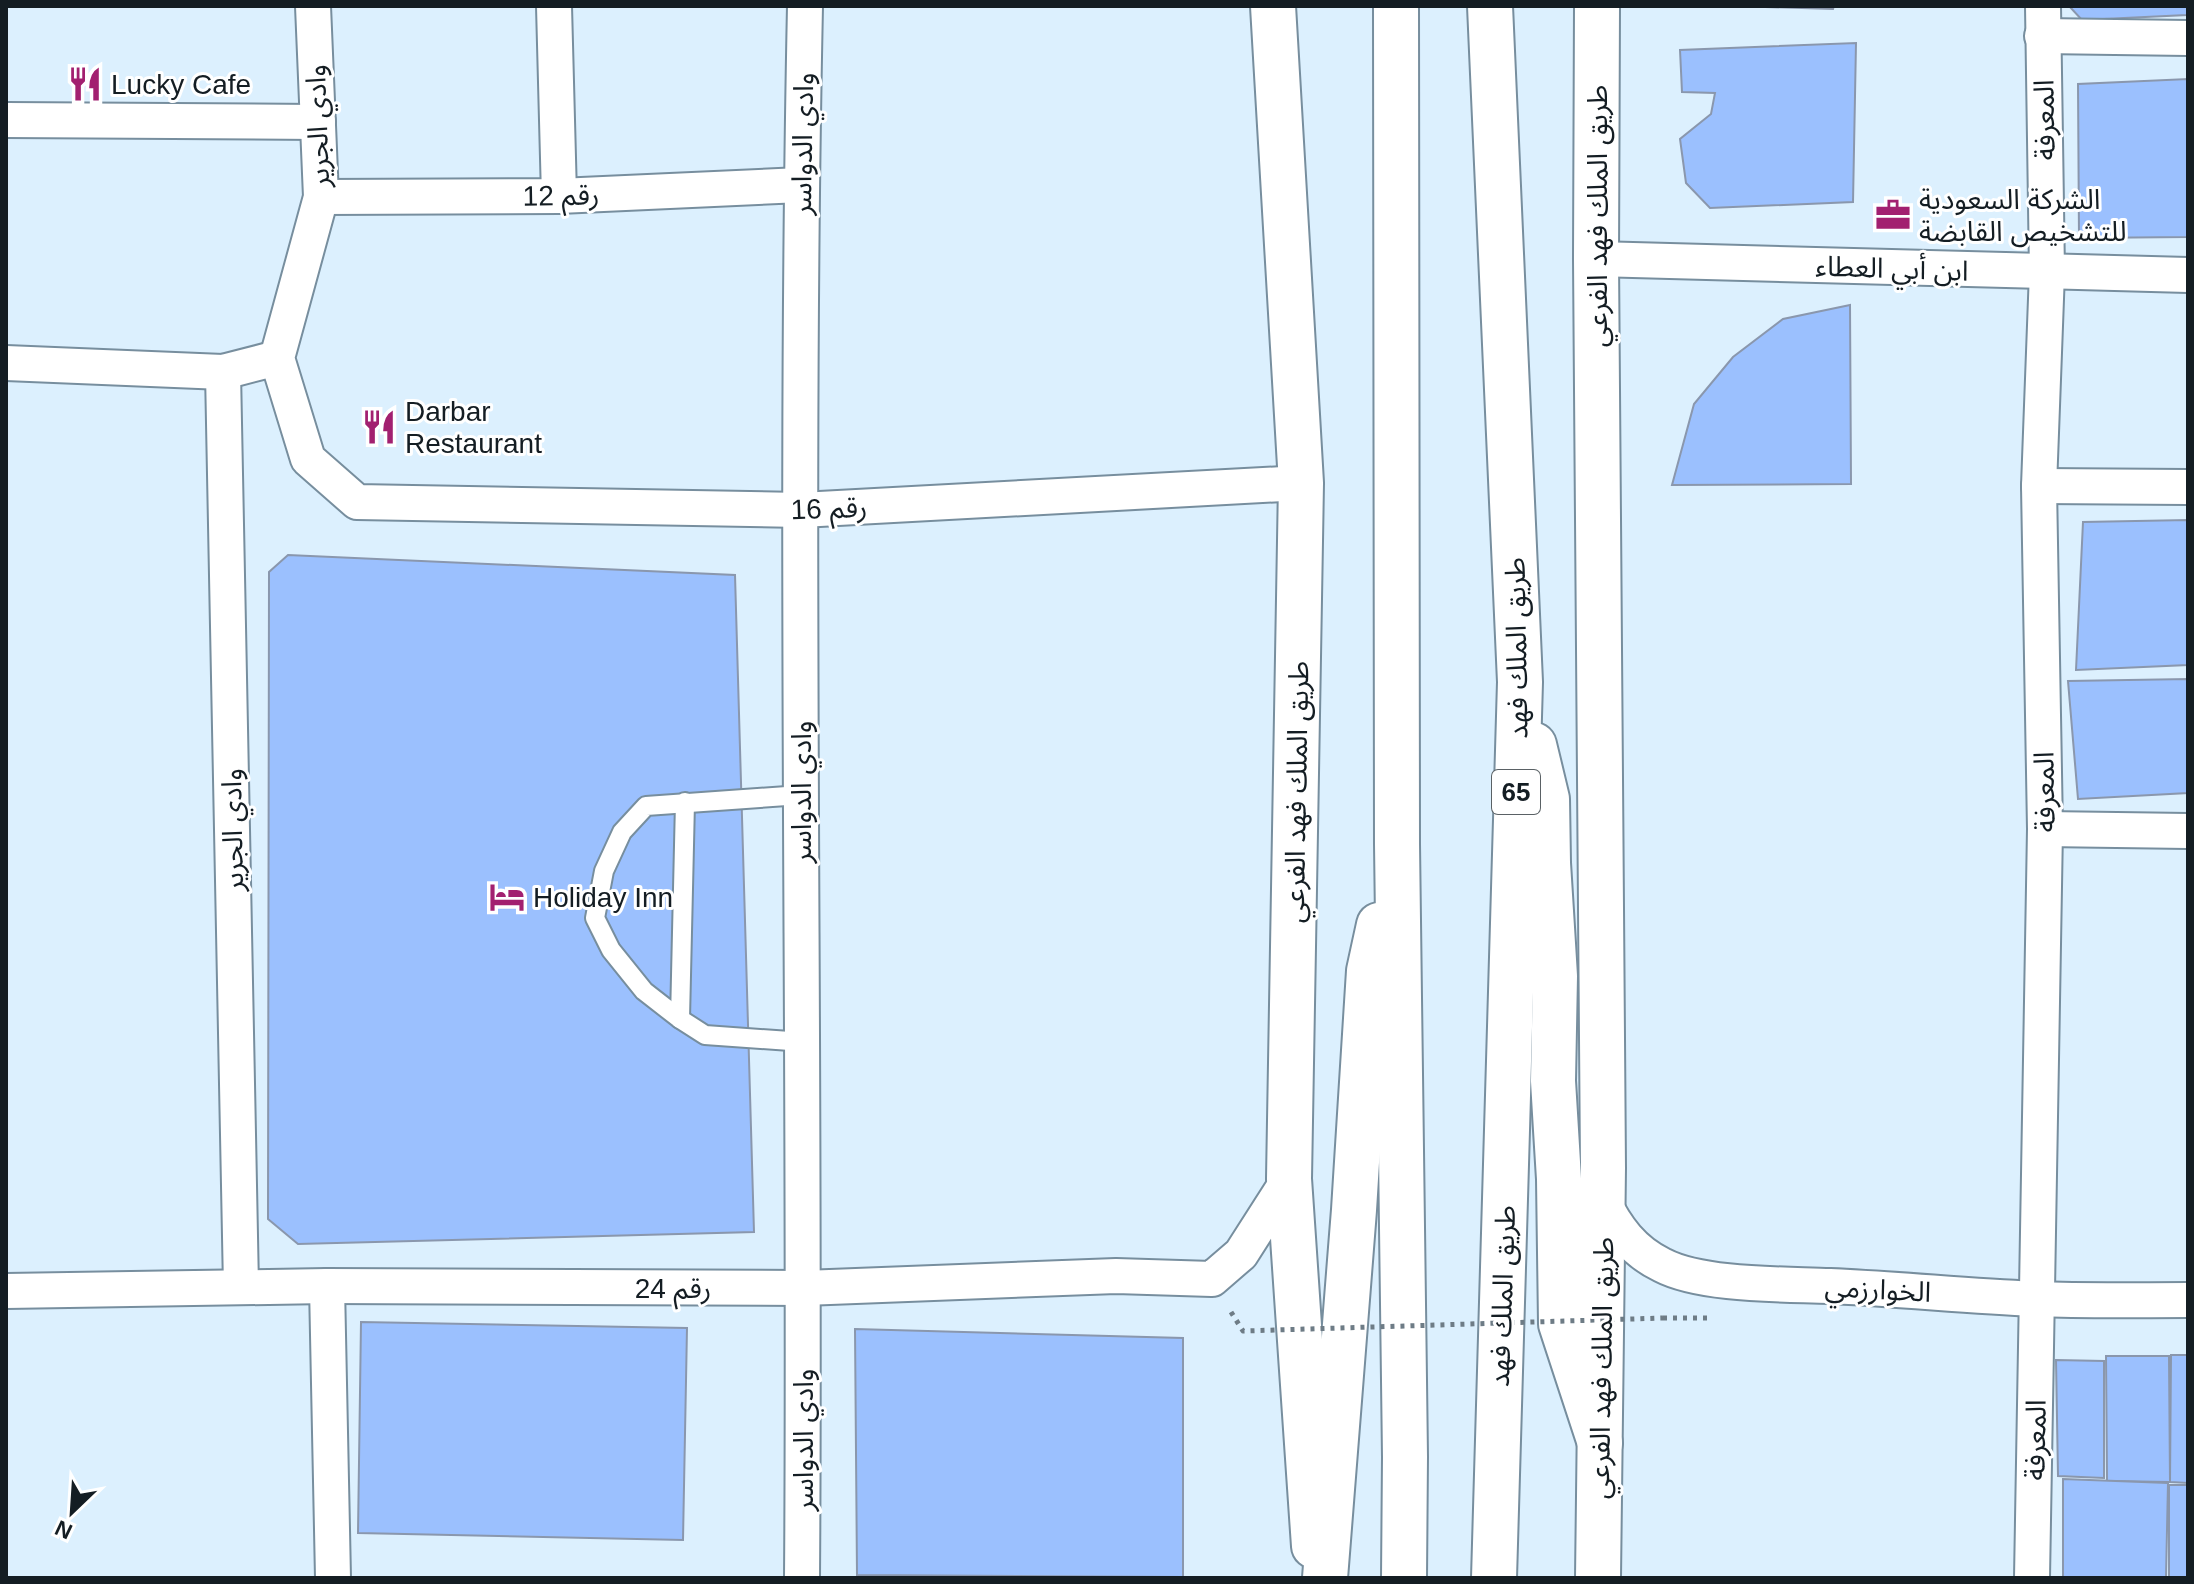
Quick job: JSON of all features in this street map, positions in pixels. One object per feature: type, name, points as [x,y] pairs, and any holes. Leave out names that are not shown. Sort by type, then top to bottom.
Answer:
[{"type":"main road","name":"طريق الملك فهد الفرعي","points":[[1273,6],[1301,483],[1289,1179],[1316,1578]]},
{"type":"main road","points":[[1396,6],[1397,844],[1404,1578]]},
{"type":"main road","name":"طريق الملك فهد","points":[[1490,6],[1520,682],[1494,1578]]},
{"type":"main road","name":"طريق الملك فهد الفرعي","points":[[1597,6],[1602,1199],[1598,1578]]},
{"type":"main road","points":[[1520,682],[1547,799],[1555,976],[1553,1081],[1559,1179],[1561,1324],[1600,1443]]},
{"type":"main road","points":[[1325,1578],[1369,971],[1397,844]]},
{"type":"street","name":"وادي الجرير","points":[[277,358],[321,197],[313,6]]},
{"type":"street","points":[[554,6],[559,196]]},
{"type":"street","name":"وادي الدواسر","points":[[802,1578],[801,185],[805,6]]},
{"type":"street","points":[[2042,21],[2188,38]]},
{"type":"street","name":"المعرفة","points":[[2032,1578],[2045,829],[2039,486],[2047,272],[2042,21]]},
{"type":"street","points":[[6,120],[318,122]]},
{"type":"street","name":"رقم 12","points":[[321,197],[559,196],[801,185]]},
{"type":"street","name":"ابن أبي العطاء","points":[[1596,259],[2188,275]]},
{"type":"street","points":[[6,363],[223,372],[277,358]]},
{"type":"street","name":"رقم 16","points":[[277,358],[308,459],[357,502],[801,510],[1301,483]]},
{"type":"street","name":"وادي الجرير","points":[[223,372],[241,1287]]},
{"type":"street","points":[[2039,486],[2188,487]]},
{"type":"street","points":[[2045,829],[2188,831]]},
{"type":"street","name":"رقم 24","points":[[6,1291],[327,1286],[804,1288],[1116,1276],[1212,1279],[1241,1254],[1289,1179]]},
{"type":"street","name":"الخوارزمي","points":[[1602,1199],[1625,1238],[1642,1253],[1661,1265],[1691,1275],[1762,1283],[2039,1299],[2188,1300]]},
{"type":"street","points":[[327,1286],[333,1578]]},
{"type":"lane","points":[[801,795],[646,806],[622,832],[604,871],[595,918],[611,950],[644,991],[705,1035],[804,1042]]},
{"type":"lane","points":[[680,1019],[685,802]]},
{"type":"path","points":[[1231,1312],[1243,1331],[1663,1318]]},
{"type":"building","points":[[1735,6],[1834,6],[1833,9]]},
{"type":"building","points":[[2069,6],[2187,6],[2187,15],[2082,20]]},
{"type":"building","points":[[1856,43],[1853,202],[1710,208],[1686,183],[1680,139],[1711,114],[1715,93],[1682,92],[1680,50]]},
{"type":"building","points":[[2188,79],[2188,237],[2079,238],[2078,84]]},
{"type":"building","points":[[1850,305],[1851,484],[1672,485],[1694,404],[1733,357],[1783,319]]},
{"type":"building","points":[[2188,520],[2188,665],[2076,670],[2083,522]]},
{"type":"building","name":"Holiday Inn","points":[[288,555],[735,575],[754,1232],[298,1244],[268,1219],[269,572]]},
{"type":"building","points":[[2188,679],[2188,793],[2078,799],[2068,681]]},
{"type":"building","points":[[361,1322],[687,1328],[683,1540],[358,1533]]},
{"type":"building","points":[[855,1329],[1183,1338],[1183,1577],[857,1575]]},
{"type":"building","points":[[2171,1355],[2188,1355],[2188,1483],[2170,1482]]},
{"type":"building","points":[[2106,1356],[2169,1356],[2170,1482],[2107,1481]]},
{"type":"building","points":[[2056,1360],[2104,1361],[2104,1478],[2058,1476]]},
{"type":"building","points":[[2063,1479],[2168,1483],[2166,1578],[2063,1578]]},
{"type":"building","points":[[2169,1485],[2188,1485],[2188,1578],[2169,1578]]},
{"type":"place","name":"Lucky Cafe","points":[[85,84]]},
{"type":"place","name":"الشركة السعودية للتشخيص القابضة","points":[[1893,215]]},
{"type":"place","name":"Darbar Restaurant","points":[[379,427]]},
{"type":"place","name":"Holiday Inn","points":[[507,897]]}]
